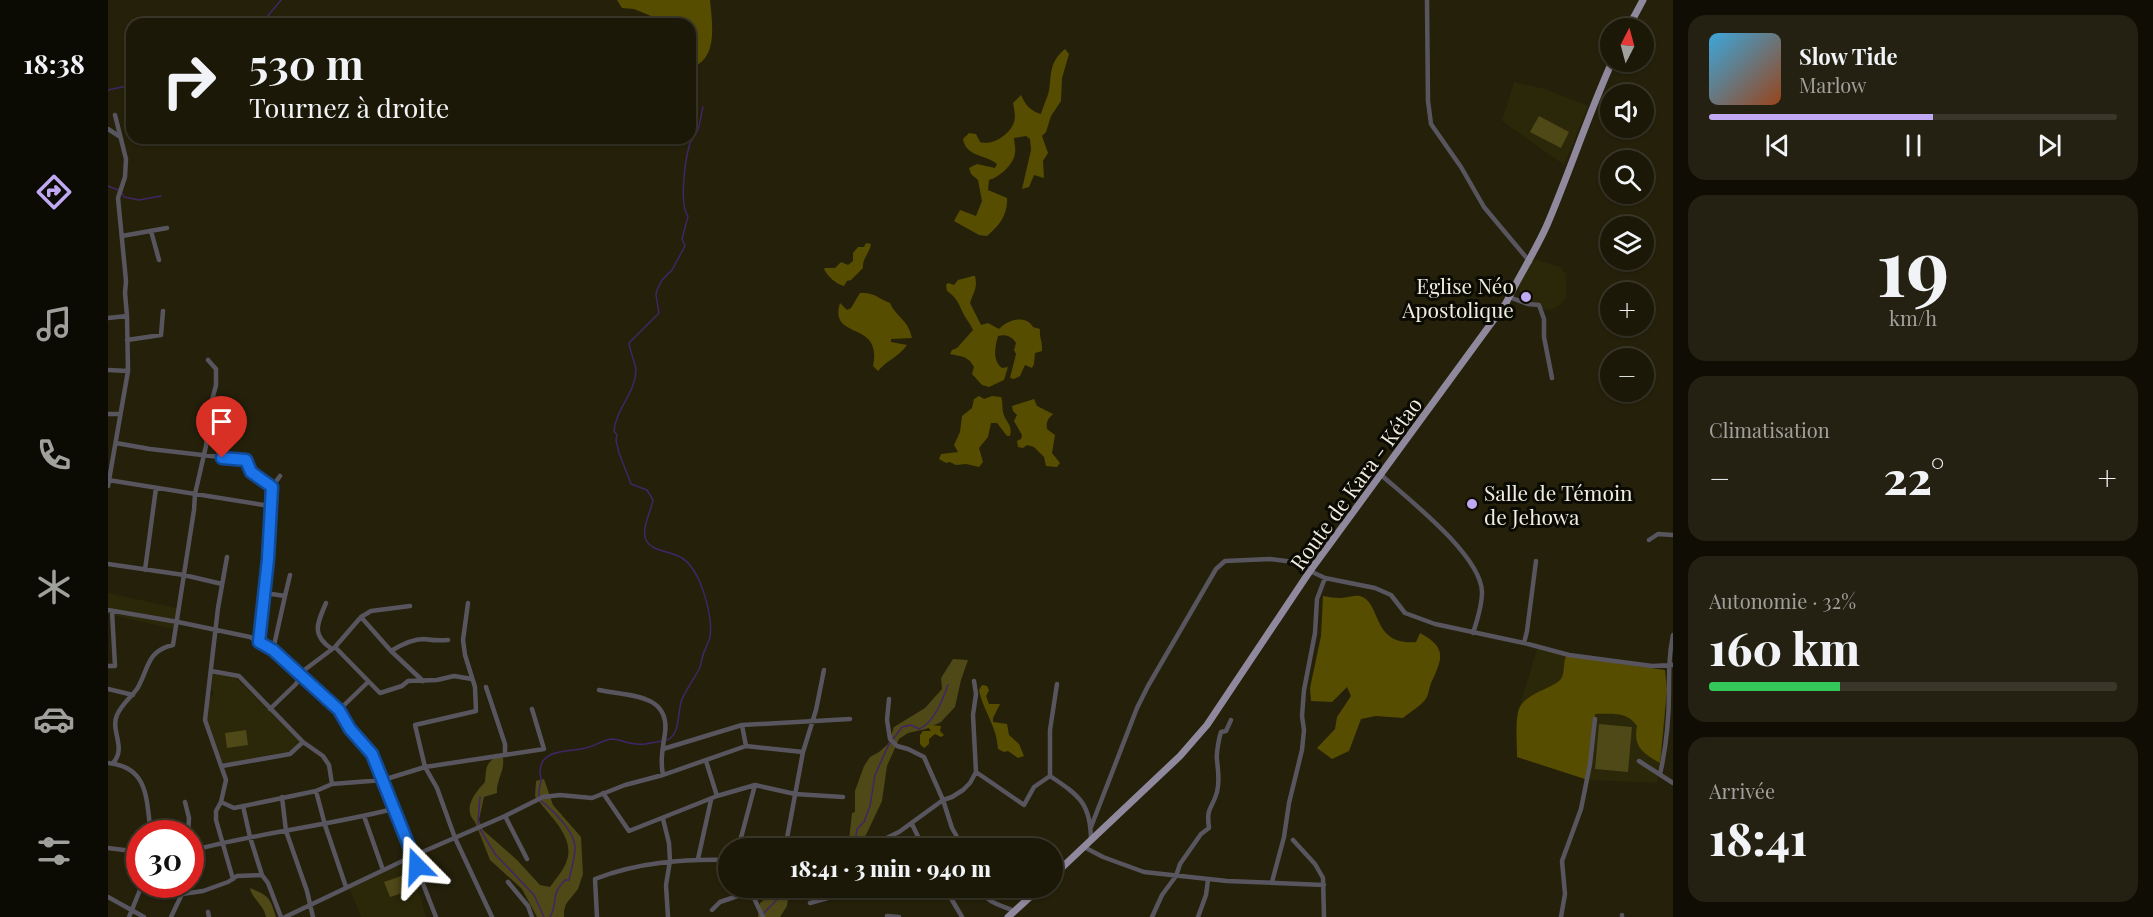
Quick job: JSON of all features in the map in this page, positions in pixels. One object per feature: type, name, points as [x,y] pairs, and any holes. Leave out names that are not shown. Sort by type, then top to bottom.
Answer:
[{"type":"main road","points":[[1633,18],[1643,0]]},
{"type":"main road","name":"Route de Kara - Kétao","points":[[1063,867],[1141,795],[1196,739],[1225,700],[1310,571],[1509,297],[1530,262],[1548,222],[1608,72]]},
{"type":"main road","points":[[1011,914],[1029,898]]},
{"type":"street","points":[[1427,0],[1428,101],[1431,124],[1461,167],[1484,207],[1530,262]]},
{"type":"street","points":[[108,486],[128,371],[127,316],[118,198],[125,177],[126,159],[115,115]]},
{"type":"street","points":[[108,129],[119,136]]},
{"type":"street","points":[[122,236],[166,228]]},
{"type":"street","points":[[151,231],[159,260]]},
{"type":"street","points":[[1509,297],[1528,304],[1539,305],[1544,319],[1544,337],[1552,378]]},
{"type":"street","points":[[128,340],[161,335],[163,311]]},
{"type":"street","points":[[108,318],[127,316]]},
{"type":"street","points":[[148,820],[141,781],[136,772],[110,763],[120,749],[117,715],[138,687],[149,660],[161,648],[173,645],[195,494],[216,385],[216,369],[208,360]]},
{"type":"street","points":[[108,370],[128,371]]},
{"type":"street","points":[[108,414],[120,414]]},
{"type":"street","points":[[116,443],[246,460],[251,472],[272,487]]},
{"type":"street","points":[[1380,474],[1445,531],[1478,577],[1482,592],[1473,633]]},
{"type":"street","points":[[259,642],[265,593],[272,487],[280,476]]},
{"type":"street","points":[[108,480],[270,506]]},
{"type":"street","points":[[145,570],[156,488]]},
{"type":"street","points":[[1648,540],[1658,534],[1673,536]]},
{"type":"street","points":[[227,557],[205,720],[226,780],[221,802],[216,811],[216,820],[233,879]]},
{"type":"street","points":[[1091,827],[1148,686],[1220,564],[1232,560],[1289,560],[1302,563],[1310,571],[1325,578],[1375,588],[1391,595],[1405,613],[1435,624],[1569,655],[1652,666],[1671,665]]},
{"type":"street","points":[[1524,643],[1536,561]]},
{"type":"street","points":[[108,564],[184,575],[222,584]]},
{"type":"street","points":[[273,650],[290,575]]},
{"type":"street","points":[[1272,882],[1302,750],[1304,690],[1313,644],[1317,600],[1325,578]]},
{"type":"street","points":[[265,593],[285,596]]},
{"type":"street","points":[[326,603],[318,622],[318,635],[321,642],[334,648],[380,693],[402,686],[408,681],[454,676],[472,679]]},
{"type":"street","points":[[468,603],[463,640],[475,687],[476,711],[415,725],[425,767],[437,788],[455,838],[492,917]]},
{"type":"street","points":[[270,709],[296,684],[303,671],[334,648],[361,617],[371,611],[410,606]]},
{"type":"street","points":[[108,666],[115,666],[110,610],[250,637],[273,650],[339,710],[350,729],[372,754],[436,917]]},
{"type":"street","points":[[361,617],[391,651],[423,681]]},
{"type":"street","points":[[1660,774],[1665,744],[1673,635]]},
{"type":"street","points":[[391,651],[423,639],[430,642],[448,640]]},
{"type":"street","points":[[787,838],[803,752],[824,670]]},
{"type":"street","points":[[211,671],[239,676],[303,742],[323,756],[329,765],[332,783]]},
{"type":"street","points":[[885,838],[912,824],[943,800],[963,790],[976,772],[974,681]]},
{"type":"street","points":[[339,710],[368,682]]},
{"type":"street","points":[[1050,776],[1050,730],[1057,684]]},
{"type":"street","points":[[486,687],[505,744],[505,754]]},
{"type":"street","points":[[108,689],[133,695]]},
{"type":"street","points":[[599,690],[647,700],[658,705],[666,719],[661,758],[663,775]]},
{"type":"street","points":[[890,699],[887,720],[890,739],[897,746],[924,757],[958,838]]},
{"type":"street","points":[[221,802],[234,808],[316,791],[332,783],[383,780],[425,767],[544,749],[532,709]]},
{"type":"street","points":[[663,749],[742,726],[850,719]]},
{"type":"street","points":[[1561,917],[1564,894],[1562,861],[1581,809],[1590,764],[1595,719]]},
{"type":"street","points":[[1152,917],[1162,896],[1176,876],[1180,864],[1201,834],[1209,828],[1207,811],[1216,794],[1219,781],[1216,757],[1219,750],[1218,741],[1221,732],[1226,731],[1231,720]]},
{"type":"street","points":[[742,726],[746,746]]},
{"type":"street","points":[[222,766],[290,754],[303,742]]},
{"type":"street","points":[[243,806],[262,875],[283,917],[543,797],[560,795],[584,799],[746,746],[803,752]]},
{"type":"street","points":[[706,760],[717,796]]},
{"type":"street","points":[[1639,761],[1673,783]]},
{"type":"street","points":[[976,772],[1024,805],[1034,787],[1050,776]]},
{"type":"street","points":[[1050,776],[1080,799],[1088,810],[1091,842]]},
{"type":"street","points":[[603,793],[629,831],[717,796],[755,785],[795,794],[843,797]]},
{"type":"street","points":[[741,838],[755,785]]},
{"type":"street","points":[[316,791],[346,887]]},
{"type":"street","points":[[282,797],[286,831],[307,891],[313,917]]},
{"type":"street","points":[[698,859],[711,800]]},
{"type":"street","points":[[185,802],[189,820]]},
{"type":"street","points":[[204,847],[221,842],[325,825],[393,808]]},
{"type":"street","points":[[364,816],[383,870]]},
{"type":"street","points":[[505,816],[527,859]]},
{"type":"street","points":[[663,819],[669,843],[670,861],[666,885],[668,917]]},
{"type":"street","points":[[912,824],[919,838]]},
{"type":"street","points":[[1293,840],[1316,864],[1324,885],[1324,917]]},
{"type":"street","points":[[1084,847],[1103,857],[1144,872],[1208,880],[1324,885]]},
{"type":"street","points":[[108,849],[126,851]]},
{"type":"street","points":[[597,917],[595,879],[613,872],[670,861],[718,860]]},
{"type":"street","points":[[171,917],[182,894],[203,891],[237,876],[262,875]]},
{"type":"street","points":[[1198,917],[1208,887],[1208,880]]},
{"type":"street","points":[[508,882],[528,906],[532,917]]},
{"type":"street","points":[[108,897],[144,917]]},
{"type":"street","points":[[129,917],[137,898]]},
{"type":"street","points":[[712,910],[730,898]]},
{"type":"street","points":[[754,898],[762,915]]},
{"type":"street","points":[[810,903],[827,898]]},
{"type":"street","points":[[951,898],[962,917]]},
{"type":"street","points":[[988,898],[1011,914]]},
{"type":"street","points":[[887,916],[899,917]]},
{"type":"shaded area","points":[[617,0],[710,0],[712,40],[706,57],[696,65],[696,18],[651,18],[634,9],[622,8]]},
{"type":"shaded area","points":[[1065,49],[1069,54],[1062,78],[1061,101],[1042,136],[1048,153],[1043,161],[1044,178],[1034,175],[1029,187],[1022,189],[1031,150],[1030,139],[1026,136],[1014,138],[1015,151],[1012,161],[1002,173],[989,180],[988,190],[1007,198],[1004,215],[987,236],[979,235],[954,221],[960,210],[976,216],[982,201],[978,180],[971,174],[969,168],[977,164],[995,168],[997,164],[972,152],[963,139],[969,133],[976,134],[980,142],[985,143],[995,141],[1005,135],[1014,122],[1013,103],[1021,95],[1028,107],[1041,114],[1049,91],[1054,63]]},
{"type":"shaded area","points":[[1514,82],[1545,89],[1588,106],[1564,165],[1502,121]]},
{"type":"shaded area","points":[[1539,116],[1569,132],[1561,148],[1530,132]]},
{"type":"shaded area","points":[[866,243],[871,244],[863,268],[844,286],[838,284],[824,269],[835,268],[841,262],[848,265],[853,261],[853,253],[858,247],[864,247]]},
{"type":"shaded area","points":[[1534,259],[1560,267],[1566,274],[1566,297],[1561,304],[1551,310],[1538,308],[1524,301],[1520,296],[1519,285]]},
{"type":"shaded area","points":[[975,276],[976,284],[970,303],[981,325],[988,323],[999,329],[1011,321],[1021,320],[1040,329],[1042,351],[1035,353],[1032,368],[1025,365],[1020,376],[1014,379],[1010,378],[1016,354],[1014,350],[1016,343],[1008,336],[998,336],[995,349],[997,361],[1002,368],[1008,367],[1004,380],[989,387],[982,385],[972,374],[974,367],[970,361],[950,354],[973,330],[953,295],[947,291],[946,285],[948,283],[954,285],[958,280]]},
{"type":"shaded area","points":[[860,293],[873,294],[890,303],[908,326],[912,338],[891,339],[891,342],[907,345],[878,371],[873,366],[874,351],[870,342],[864,335],[842,322],[838,315],[840,303],[847,310],[851,308]]},
{"type":"shaded area","points":[[979,396],[984,399],[992,396],[1001,397],[1004,415],[1010,426],[1010,436],[1007,436],[997,423],[991,423],[988,437],[979,448],[983,462],[979,467],[946,463],[939,459],[941,454],[958,452],[954,445],[960,432],[962,416],[972,408],[974,399]]},
{"type":"shaded area","points":[[1034,399],[1037,406],[1053,414],[1048,420],[1047,429],[1055,435],[1052,453],[1060,463],[1057,467],[1046,466],[1044,457],[1034,447],[1027,445],[1023,448],[1018,447],[1017,441],[1022,435],[1014,421],[1017,415],[1012,406]]},
{"type":"shaded area","points":[[108,593],[177,608],[181,611],[178,630],[108,614]]},
{"type":"shaded area","points":[[1323,596],[1341,598],[1360,596],[1372,606],[1379,623],[1391,637],[1416,642],[1420,633],[1435,644],[1440,655],[1438,667],[1423,703],[1403,718],[1376,716],[1361,719],[1349,751],[1332,759],[1317,748],[1335,729],[1337,717],[1351,696],[1347,687],[1332,702],[1311,701],[1310,688],[1321,636]]},
{"type":"shaded area","points":[[1537,649],[1566,656],[1665,670],[1665,726],[1657,783],[1588,780],[1517,757],[1518,711]]},
{"type":"shaded area","points":[[1566,656],[1665,670],[1667,690],[1660,763],[1641,749],[1637,739],[1637,726],[1633,721],[1613,714],[1595,714],[1588,780],[1517,757],[1519,709],[1527,699],[1561,679]]},
{"type":"shaded area","points":[[953,659],[968,660],[955,707],[941,722],[926,729],[908,733],[899,739],[887,766],[882,801],[866,835],[862,838],[849,838],[852,813],[855,812],[855,791],[864,766],[870,757],[888,744],[894,727],[925,708],[942,689],[941,678]]},
{"type":"shaded area","points":[[213,673],[236,678],[300,741],[290,751],[226,764],[222,762],[206,720],[209,697],[213,696],[214,692],[211,689]]},
{"type":"shaded area","points":[[982,685],[987,686],[989,690],[986,696],[989,704],[1000,704],[993,722],[1007,724],[1009,735],[1019,744],[1024,756],[1018,758],[1008,751],[998,749],[995,733],[979,690]]},
{"type":"shaded area","points":[[1599,724],[1632,727],[1628,772],[1595,769]]},
{"type":"shaded area","points":[[930,725],[941,726],[940,731],[944,735],[941,737],[935,734],[924,748],[920,744],[920,735],[923,731],[931,731],[928,727]]},
{"type":"shaded area","points":[[246,730],[248,745],[227,748],[225,733]]},
{"type":"shaded area","points":[[495,758],[503,758],[497,793],[484,797],[479,820],[483,830],[517,860],[540,885],[550,887],[564,867],[568,851],[564,834],[535,796],[536,781],[544,779],[553,805],[581,837],[583,874],[578,889],[566,904],[564,917],[537,917],[522,889],[490,860],[471,817],[471,801],[485,782],[488,765]]},
{"type":"shaded area","points":[[410,861],[426,917],[361,917],[349,887]]},
{"type":"shaded area","points":[[410,873],[416,889],[390,897],[384,882]]},
{"type":"shaded area","points":[[250,888],[268,898],[276,917],[266,917]]},
{"type":"shaded area","points":[[766,898],[788,898],[787,906],[780,917],[758,917],[760,903]]},
{"type":"waterway","points":[[266,18],[281,0]]},
{"type":"waterway","points":[[108,90],[126,86]]},
{"type":"waterway","points":[[696,134],[703,107]]},
{"type":"waterway","points":[[667,740],[675,733],[680,704],[700,667],[710,637],[710,617],[700,583],[689,564],[678,556],[653,547],[646,540],[645,525],[653,500],[647,490],[631,484],[619,453],[617,435],[614,431],[618,415],[635,379],[636,368],[629,343],[659,313],[657,290],[662,280],[672,270],[685,246],[682,239],[688,216],[685,211],[683,193],[687,154],[691,144]]},
{"type":"waterway","points":[[108,186],[118,190]]},
{"type":"waterway","points":[[122,193],[124,197],[139,200],[161,196]]},
{"type":"waterway","points":[[856,838],[857,829],[864,822],[870,806],[875,775],[888,746],[902,727],[911,725],[919,729],[929,722],[948,685]]},
{"type":"waterway","points":[[550,917],[557,891],[565,880],[569,880],[575,847],[574,840],[566,827],[539,799],[540,771],[545,758],[557,752],[586,748],[614,739],[639,744],[662,741]]},
{"type":"waterway","points":[[480,797],[478,821],[480,829],[495,854],[534,895],[544,917]]},
{"type":"waterway","points":[[763,914],[778,898]]},
{"type":"place","name":"Eglise Néo Apostolique","points":[[1526,297]]},
{"type":"place","name":"Salle de Témoin de Jehowa","points":[[1472,504]]},
{"type":"route","points":[[222,458],[246,460],[251,472],[272,487],[268,559],[259,642],[273,650],[339,710],[350,729],[372,754],[417,866]]}]
